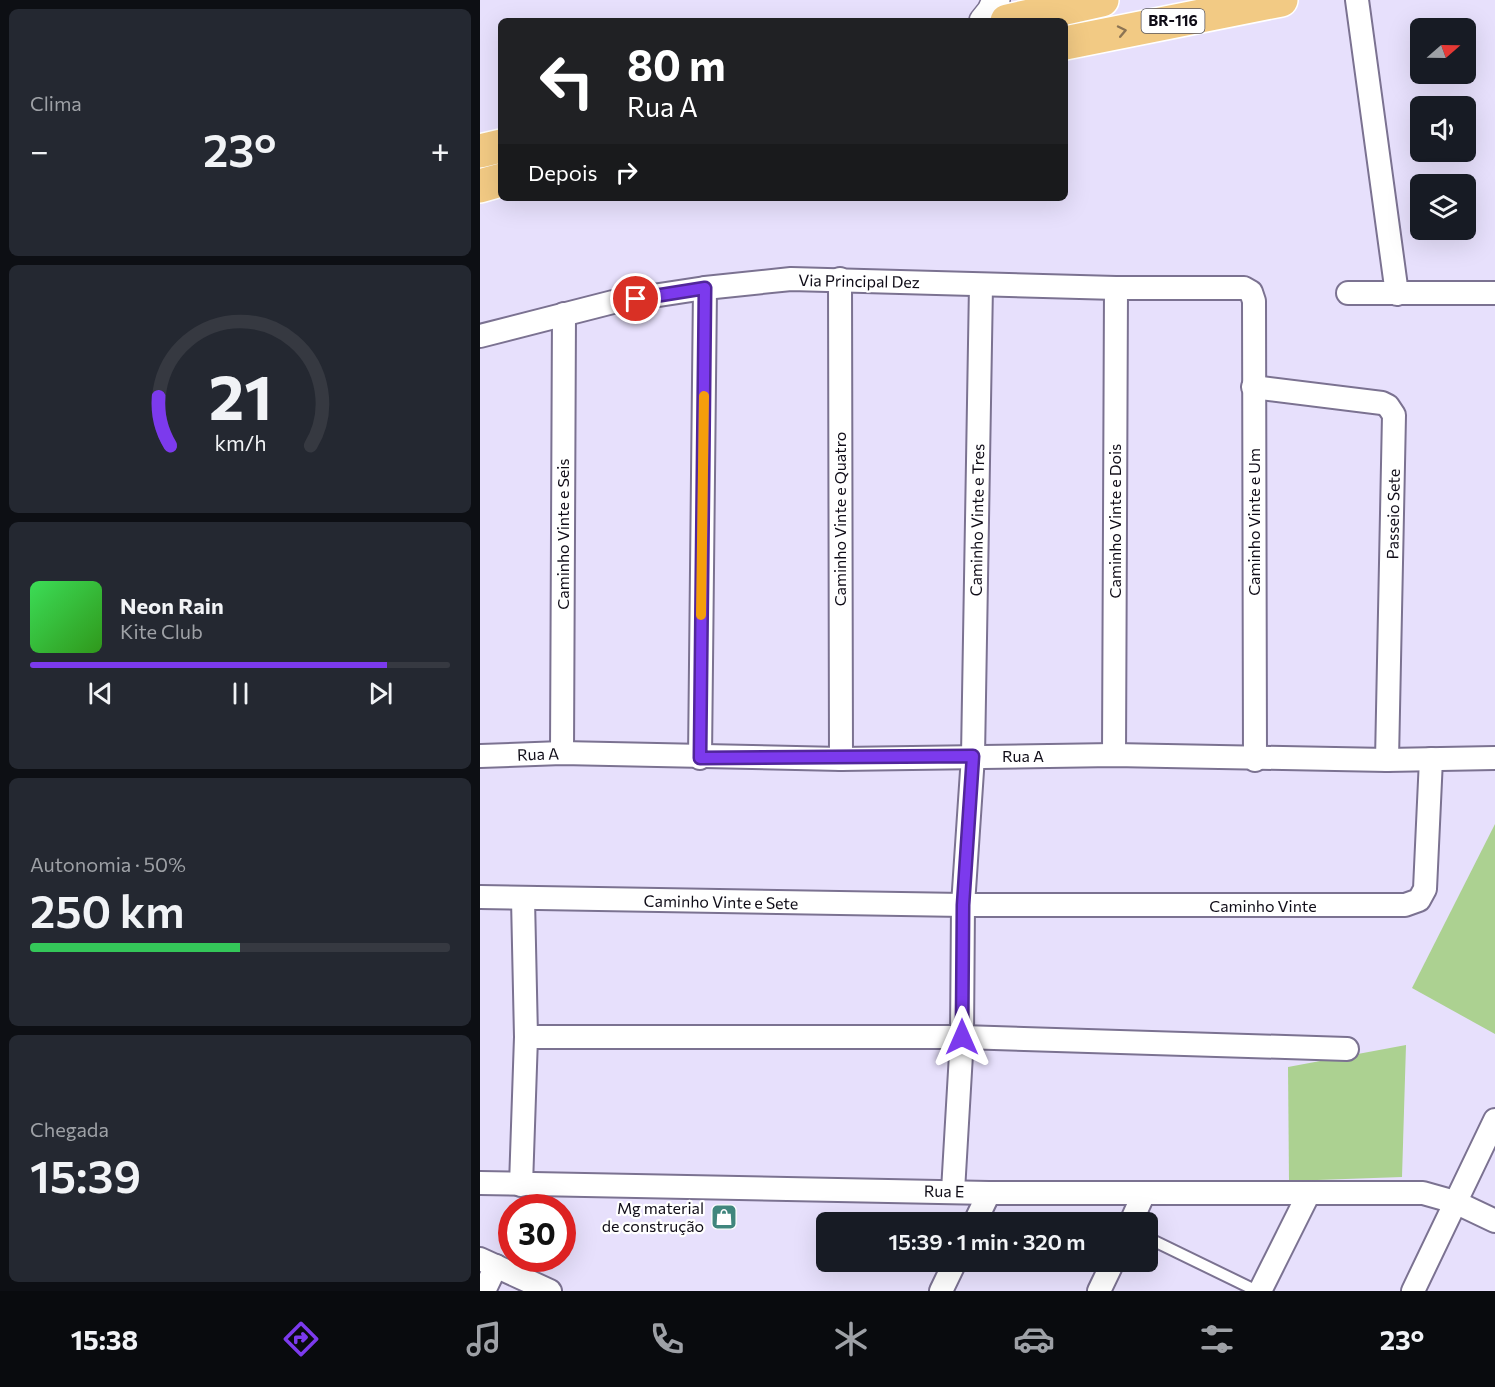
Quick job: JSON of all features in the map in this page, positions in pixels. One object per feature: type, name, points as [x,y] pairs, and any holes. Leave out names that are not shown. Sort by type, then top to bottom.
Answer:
[{"type":"highway","points":[[1020,18],[1100,0]]},
{"type":"highway","name":"BR-116","points":[[1068,42],[1281,0]]},
{"type":"highway","points":[[480,152],[498,147]]},
{"type":"highway","points":[[480,186],[498,181]]},
{"type":"street","points":[[986,18],[992,11],[996,0]]},
{"type":"street","points":[[1357,0],[1397,294]]},
{"type":"street","name":"Via Principal Dez","points":[[480,336],[613,302],[705,288],[791,279],[1116,288],[1244,288]]},
{"type":"street","name":"Caminho Vinte e Quatro","points":[[840,279],[841,759]]},
{"type":"street","name":"Caminho Vinte e Tres","points":[[953,1191],[962,1037],[963,905],[973,756],[981,285]]},
{"type":"street","points":[[700,758],[705,288]]},
{"type":"street","name":"Caminho Vinte e Dois","points":[[1114,755],[1116,288]]},
{"type":"street","name":"Caminho Vinte e Um","points":[[1244,288],[1254,297],[1255,760]]},
{"type":"street","points":[[1348,293],[1495,293]]},
{"type":"street","name":"Caminho Vinte e Seis","points":[[562,753],[564,314]]},
{"type":"street","name":"Passeio Sete","points":[[1253,387],[1382,402],[1392,411],[1395,422],[1387,760]]},
{"type":"street","name":"Rua A","points":[[480,756],[562,753],[700,758],[841,759],[1114,755],[1255,760],[1495,758]]},
{"type":"street","name":"Caminho Vinte","points":[[963,905],[1365,907],[1414,904],[1423,896],[1425,889],[1431,759]]},
{"type":"street","name":"Caminho Vinte e Sete","points":[[480,897],[963,905]]},
{"type":"street","points":[[521,1185],[526,1037],[523,899]]},
{"type":"street","points":[[526,1037],[962,1037],[1347,1049]]},
{"type":"street","points":[[1413,1291],[1495,1120]]},
{"type":"street","name":"Rua E","points":[[480,1183],[989,1193],[1409,1192],[1431,1194],[1455,1202],[1495,1221]]},
{"type":"street","points":[[980,1212],[989,1193]]},
{"type":"street","points":[[1135,1212],[1144,1193]]},
{"type":"street","points":[[1258,1291],[1309,1193]]},
{"type":"street","points":[[484,1291],[488,1263],[550,1291]]},
{"type":"street","points":[[941,1291],[950,1272]]},
{"type":"street","points":[[1099,1291],[1108,1272]]},
{"type":"lane","points":[[1158,1243],[1258,1291]]},
{"type":"green space","points":[[1495,824],[1495,1034],[1412,988]]},
{"type":"green space","points":[[1406,1045],[1402,1177],[1289,1181],[1288,1067]]},
{"type":"slow traffic","points":[[701,615],[704,396]]},
{"type":"place","name":"Mg material de construção","points":[[724,1217]]},
{"type":"route","points":[[636,299],[705,288],[700,758],[841,759],[973,756],[963,905],[962,1037]]}]
